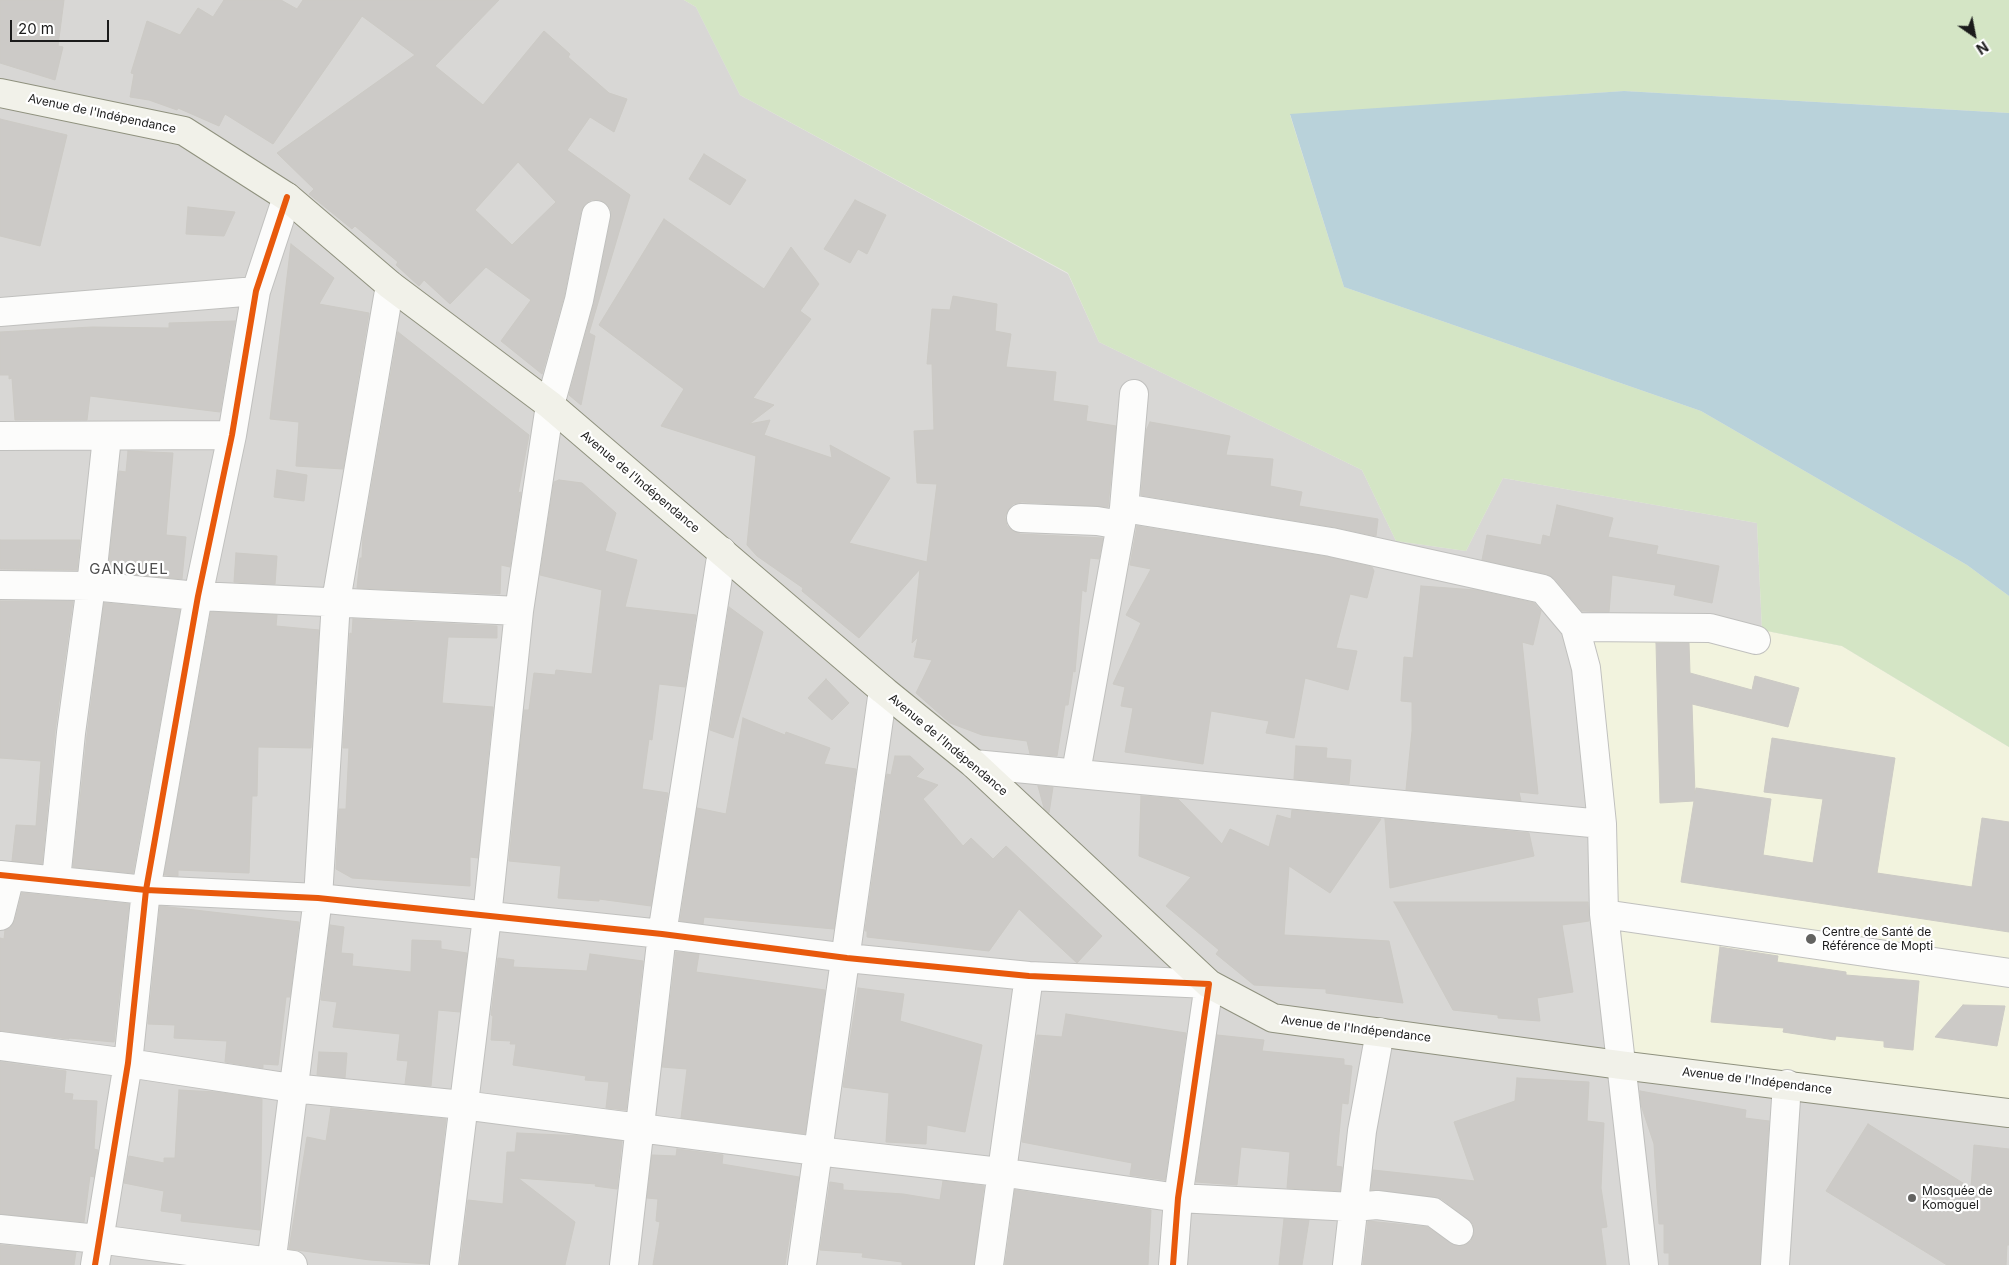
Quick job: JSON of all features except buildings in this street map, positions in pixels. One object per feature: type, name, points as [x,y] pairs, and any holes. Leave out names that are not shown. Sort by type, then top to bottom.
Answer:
[{"type":"main road","name":"Avenue de l'Indépendance","points":[[0,93],[184,131],[287,197],[390,285],[550,405],[883,690],[974,764],[1210,984],[1273,1018],[1620,1065],[1787,1084],[2009,1113]]},
{"type":"street","points":[[97,1252],[128,1062],[146,890],[198,596],[232,435],[256,291],[287,197]]},
{"type":"street","points":[[444,1265],[487,917],[520,611],[550,405],[579,300],[596,215]]},
{"type":"street","points":[[0,1229],[97,1252],[278,1264],[292,1088],[318,898],[336,601],[390,285]]},
{"type":"street","points":[[0,312],[256,291]]},
{"type":"street","points":[[1076,772],[1122,516],[1134,394]]},
{"type":"street","points":[[0,436],[232,435]]},
{"type":"street","points":[[56,880],[71,733],[91,586],[107,437]]},
{"type":"street","points":[[1022,518],[1097,521],[1122,516],[1331,542],[1543,589],[1575,627],[1586,668],[1602,824],[1604,914],[1644,1265]]},
{"type":"street","points":[[624,1265],[638,1128],[662,934],[722,551]]},
{"type":"street","points":[[0,585],[91,586],[198,596],[520,611]]},
{"type":"street","points":[[1575,627],[1710,628],[1756,640]]},
{"type":"street","points":[[802,1265],[817,1151],[847,958],[883,690]]},
{"type":"street","points":[[974,764],[1076,772],[1602,824]]},
{"type":"street","points":[[0,916],[5,876],[146,890],[318,898],[662,934],[847,958],[1029,976],[1210,984],[1178,1198],[1173,1265]]},
{"type":"street","points":[[1604,914],[2009,973]]},
{"type":"street","points":[[989,1265],[1000,1172],[1029,976]]},
{"type":"street","points":[[1346,1265],[1362,1131],[1380,1032]]},
{"type":"street","points":[[0,1046],[128,1062],[292,1088],[463,1105],[817,1151],[1000,1172],[1178,1198],[1353,1206],[1377,1205],[1433,1212],[1459,1231]]},
{"type":"street","points":[[1775,1265],[1787,1084]]},
{"type":"shaded area","points":[[0,0],[684,0],[696,7],[740,95],[1068,274],[1099,342],[1362,470],[1396,541],[1466,551],[1503,478],[1757,523],[1762,630],[1842,646],[2009,747],[2009,1265],[0,1265]]},
{"type":"shaded area","points":[[684,0],[2009,0],[2009,113],[1624,91],[1290,115],[1344,287],[1701,411],[1967,565],[2009,596],[2009,747],[1842,646],[1762,630],[1757,523],[1503,478],[1466,551],[1396,541],[1362,470],[1099,342],[1068,273],[740,95],[696,7]]},
{"type":"shaded area","name":"Centre de Santé de Référence de Mopti","points":[[1580,617],[1762,630],[1842,646],[2009,747],[2009,1104],[1617,1054]]},
{"type":"water","points":[[1624,91],[2009,113],[2009,596],[1967,565],[1701,411],[1344,287],[1290,114]]},
{"type":"cycle path","points":[[95,1265],[128,1063],[146,890],[198,596],[232,435],[256,291],[287,197]]},
{"type":"cycle path","points":[[0,875],[146,890],[318,898],[662,934],[847,958],[1029,976],[1209,984],[1178,1198],[1173,1265]]},
{"type":"place","name":"Centre de Santé de Référence de Mopti","points":[[1811,939]]},
{"type":"place","name":"Mosquée de Komoguel","points":[[1912,1198]]},
{"type":"district","name":"GANGUEL","points":[[129,569]]}]
